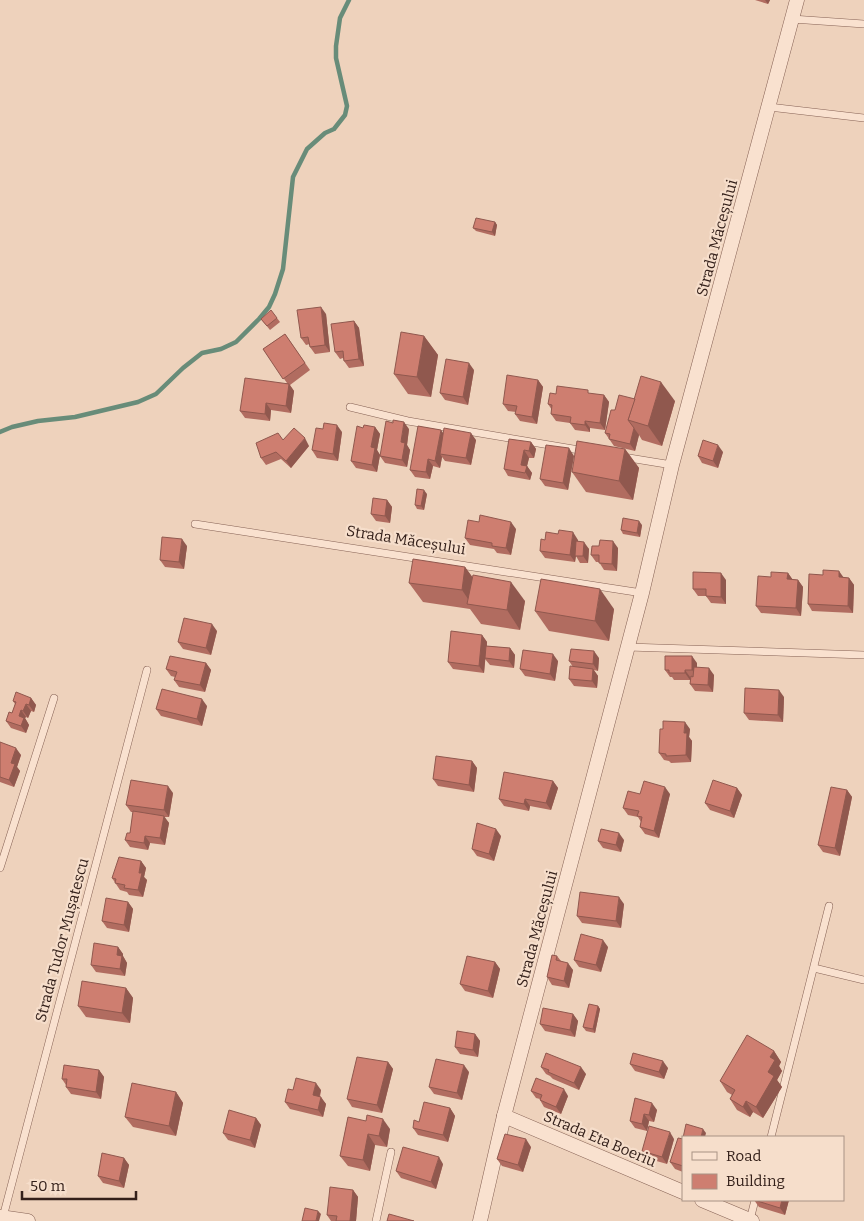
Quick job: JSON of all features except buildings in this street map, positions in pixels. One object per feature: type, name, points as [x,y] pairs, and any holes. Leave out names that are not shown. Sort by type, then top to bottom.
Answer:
[{"type":"street","name":"Strada Măceșului","points":[[480,1221],[504,1116],[642,593],[672,465],[797,0]]},
{"type":"street","name":"Strada Eta Boeriu","points":[[504,1116],[682,1192]]},
{"type":"street","points":[[704,1201],[751,1221]]},
{"type":"street","points":[[1,1217],[28,1221]]},
{"type":"lane","points":[[792,19],[864,24]]},
{"type":"lane","points":[[769,107],[864,118]]},
{"type":"lane","points":[[350,407],[408,421],[594,452]]},
{"type":"lane","points":[[614,456],[672,465]]},
{"type":"lane","name":"Strada Măceșului","points":[[195,524],[642,593]]},
{"type":"lane","points":[[628,647],[864,655]]},
{"type":"lane","name":"Strada Tudor Mușatescu","points":[[1,1217],[147,670]]},
{"type":"lane","points":[[0,868],[54,698]]},
{"type":"lane","points":[[771,1136],[829,906]]},
{"type":"lane","points":[[814,968],[864,980]]},
{"type":"lane","points":[[376,1221],[391,1152]]},
{"type":"lane","points":[[751,1221],[755,1201]]},
{"type":"waterway","points":[[0,432],[38,421],[75,417],[138,402],[156,394],[202,353],[221,349],[236,342],[269,307],[283,269],[293,177],[307,149],[325,133],[334,129],[345,115],[347,106],[336,58],[336,46],[340,18],[349,0]]}]
